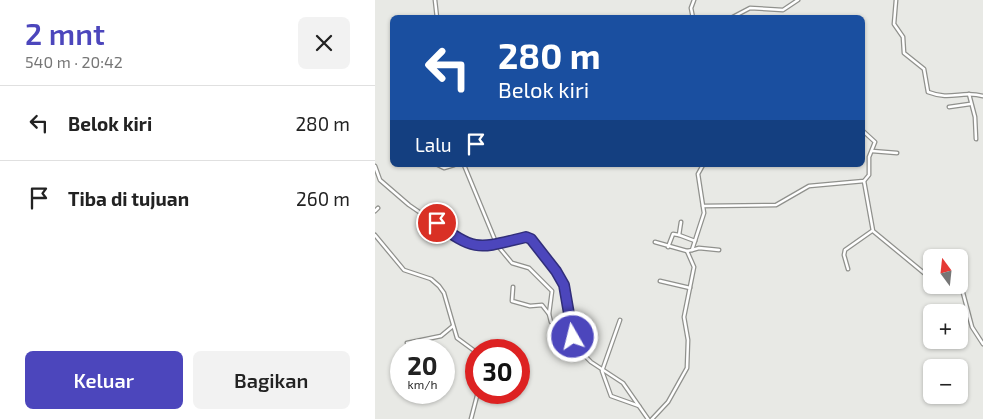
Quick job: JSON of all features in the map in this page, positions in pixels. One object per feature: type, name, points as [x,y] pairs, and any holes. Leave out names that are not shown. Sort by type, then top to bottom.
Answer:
[{"type":"street","points":[[435,0],[437,15]]},
{"type":"street","points":[[692,15],[691,8],[693,0]]},
{"type":"street","points":[[737,15],[750,8],[783,10],[797,0]]},
{"type":"street","points":[[896,0],[895,24],[903,38],[904,53],[924,69],[927,91],[941,97],[969,94],[983,96]]},
{"type":"street","points":[[969,94],[975,117],[976,138]]},
{"type":"street","points":[[949,107],[971,104]]},
{"type":"street","points":[[703,206],[776,205],[809,186],[864,181],[869,175],[868,160],[875,142],[865,132]]},
{"type":"street","points":[[872,151],[897,153]]},
{"type":"street","points":[[375,166],[380,180],[409,205],[462,242],[472,245],[526,237],[535,243],[564,285],[573,337],[580,351],[603,371],[623,383],[648,419]]},
{"type":"street","points":[[465,167],[496,242],[512,263],[529,268],[552,291],[549,314]]},
{"type":"street","points":[[692,250],[704,213],[697,174],[702,167]]},
{"type":"street","points":[[864,181],[873,230],[923,272]]},
{"type":"street","points":[[679,235],[681,222]]},
{"type":"street","points":[[848,269],[844,255],[845,250],[873,230]]},
{"type":"street","points":[[375,235],[404,270],[431,279],[439,286],[444,294],[459,341],[465,345]]},
{"type":"street","points":[[668,247],[673,235],[695,240]]},
{"type":"street","points":[[655,242],[687,251],[699,248],[719,250]]},
{"type":"street","points":[[652,419],[668,402],[687,368],[688,340],[684,317],[694,267],[687,251]]},
{"type":"street","points":[[660,281],[690,288]]},
{"type":"street","points":[[513,287],[513,301],[530,306],[543,306],[554,325],[573,337]]},
{"type":"street","points":[[963,294],[972,327],[983,344]]},
{"type":"street","points":[[620,320],[603,371],[611,396],[641,407]]},
{"type":"street","points":[[426,339],[441,336],[453,326]]},
{"type":"street","points":[[471,419],[475,404]]},
{"type":"route","points":[[437,223],[466,244],[484,246],[526,237],[531,239],[562,280],[568,300],[573,337]]}]
